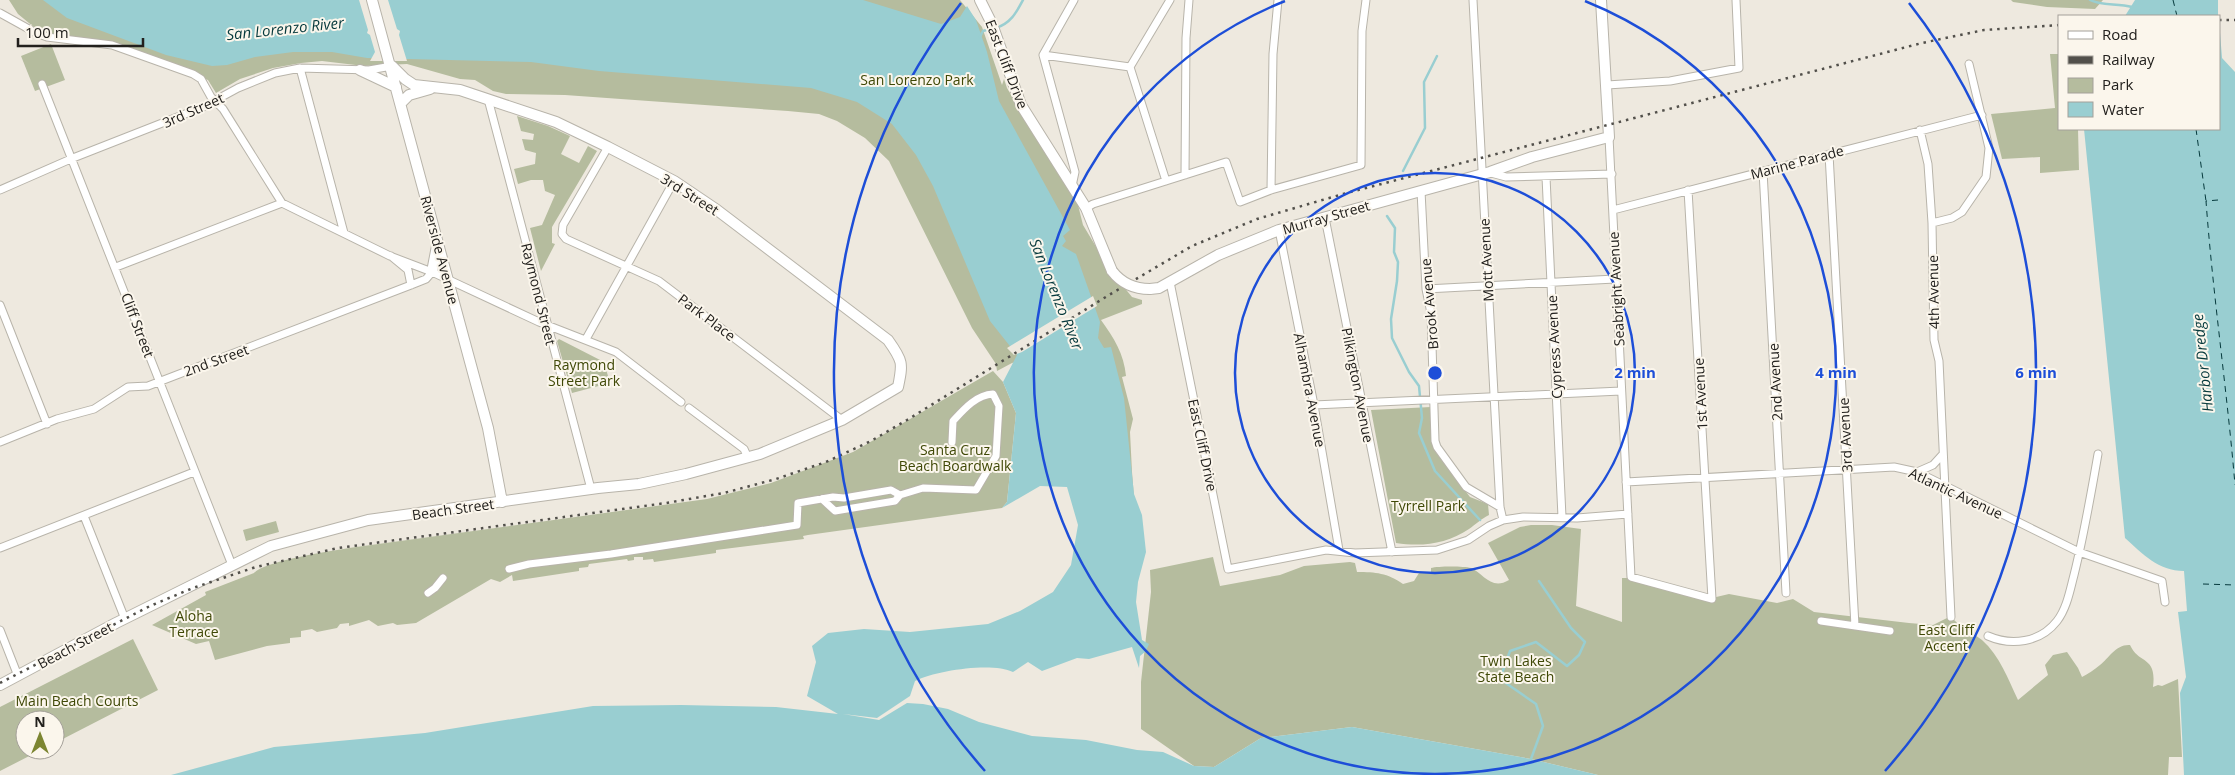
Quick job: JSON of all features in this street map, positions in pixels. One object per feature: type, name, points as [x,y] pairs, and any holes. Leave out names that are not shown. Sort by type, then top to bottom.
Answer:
[{"type":"street","name":"Riverside Avenue","points":[[372,0],[488,428],[502,502]]},
{"type":"street","name":"East Cliff Drive","points":[[980,0],[989,18],[1021,105],[1086,208],[1116,277],[1127,285],[1150,290],[1170,282],[1228,569],[1326,550],[1355,553],[1438,550],[1456,545],[1503,520],[1523,516],[1562,517],[1628,514]]},
{"type":"street","points":[[1072,186],[1075,172],[1043,55],[1074,0]]},
{"type":"street","points":[[1166,181],[1130,67],[1170,0]]},
{"type":"street","points":[[1185,175],[1186,38],[1189,0]]},
{"type":"street","points":[[1271,190],[1273,54],[1278,0]]},
{"type":"street","points":[[1086,208],[1093,204],[1226,162],[1240,202],[1271,190],[1360,165],[1362,31],[1366,0]]},
{"type":"street","name":"Mott Avenue","points":[[1473,0],[1481,159],[1486,174],[1488,286],[1500,507],[1503,520]]},
{"type":"street","name":"Seabright Avenue","points":[[1601,0],[1612,174],[1615,280],[1631,577]]},
{"type":"street","points":[[1607,85],[1670,81],[1739,68],[1736,0]]},
{"type":"street","points":[[0,13],[47,37],[112,45],[193,74],[201,79],[215,101],[223,109],[282,203],[390,256],[432,272],[539,322],[546,323],[616,352],[682,402]]},
{"type":"street","points":[[1043,55],[1130,67]]},
{"type":"street","points":[[1932,223],[1952,218],[1962,212],[1986,177],[1988,148],[1969,64]]},
{"type":"street","name":"3rd Street","points":[[0,190],[73,158],[215,101],[275,72],[300,68],[382,70],[391,65],[409,83],[421,86],[440,86],[538,115],[608,147],[674,181],[717,210],[888,340],[900,356],[903,364]]},
{"type":"street","points":[[300,68],[344,233]]},
{"type":"street","points":[[360,70],[396,87]]},
{"type":"street","name":"Cliff Street","points":[[42,84],[116,267],[232,566]]},
{"type":"street","points":[[400,103],[409,95],[440,86]]},
{"type":"street","name":"Raymond Street","points":[[488,99],[591,489]]},
{"type":"street","name":"Marine Parade","points":[[1613,210],[1982,115]]},
{"type":"street","name":"4th Avenue","points":[[1920,130],[1928,164],[1932,223],[1933,322],[1934,340],[1939,360],[1951,617]]},
{"type":"street","name":"Murray Street","points":[[1170,282],[1218,255],[1279,230],[1486,174],[1532,156],[1609,138]]},
{"type":"street","name":"Park Place","points":[[608,147],[563,225],[562,234],[570,242],[659,281],[842,420]]},
{"type":"street","name":"3rd Avenue","points":[[1829,154],[1855,626]]},
{"type":"street","points":[[1065,176],[1071,171],[1072,159]]},
{"type":"street","name":"2nd Avenue","points":[[1763,171],[1786,593]]},
{"type":"street","name":"Murray Street","points":[[1486,174],[1506,177],[1612,174]]},
{"type":"street","name":"Cypress Avenue","points":[[1546,177],[1562,517]]},
{"type":"street","points":[[586,339],[674,181]]},
{"type":"street","name":"1st Avenue","points":[[1631,577],[1712,599],[1688,190]]},
{"type":"street","name":"Brook Avenue","points":[[1421,191],[1426,289],[1431,313],[1437,447],[1466,487],[1500,507]]},
{"type":"street","points":[[116,267],[282,203]]},
{"type":"street","name":"Pilkington Avenue","points":[[1325,218],[1392,552]]},
{"type":"street","name":"Alhambra Avenue","points":[[1279,230],[1314,405],[1339,550]]},
{"type":"street","points":[[432,272],[438,242]]},
{"type":"street","points":[[390,256],[408,270],[411,285]]},
{"type":"street","name":"2nd Street","points":[[0,442],[65,416],[94,409],[128,388],[148,386],[411,285],[426,279],[432,272]]},
{"type":"street","points":[[1426,289],[1615,280]]},
{"type":"street","points":[[0,305],[47,424]]},
{"type":"street","name":"Beach Street","points":[[0,685],[125,619],[271,546],[368,520],[591,489],[649,483],[748,458],[842,420],[898,387],[903,364]]},
{"type":"street","points":[[1314,405],[1621,391]]},
{"type":"street","points":[[822,499],[835,511],[895,501],[900,495],[923,488],[976,490],[996,456],[1000,406],[993,394],[985,395],[975,400],[954,421],[952,442]]},
{"type":"street","points":[[689,408],[744,449],[748,458]]},
{"type":"street","points":[[1917,472],[1933,465],[1943,454]]},
{"type":"street","points":[[1988,636],[2000,641],[2013,643],[2029,640],[2047,632],[2063,612],[2079,552],[2098,454]]},
{"type":"street","name":"Atlantic Avenue","points":[[1626,482],[1894,467],[1917,472],[2079,552],[2162,581],[2165,602]]},
{"type":"street","points":[[0,548],[194,472]]},
{"type":"street","points":[[509,569],[529,564],[611,554],[797,525],[798,503],[891,490],[900,495]]},
{"type":"street","points":[[84,516],[125,619]]},
{"type":"street","points":[[428,593],[436,588],[443,578]]},
{"type":"street","points":[[1821,621],[1890,631]]},
{"type":"street","points":[[0,630],[18,676]]},
{"type":"green space","name":"San Lorenzo Park","points":[[9,0],[960,0],[982,27],[1002,85],[1004,79],[1007,88],[1078,205],[1083,225],[1110,270],[1132,297],[1142,300],[1142,304],[1101,320],[1121,353],[1126,376],[1122,377],[1133,419],[1130,432],[1140,572],[1132,571],[1057,351],[1012,363],[997,371],[996,364],[972,328],[889,161],[865,138],[837,121],[819,114],[788,111],[565,95],[506,94],[493,91],[475,80],[460,79],[407,64],[364,66],[322,61],[301,63],[273,68],[240,79],[216,93],[208,80],[112,45],[36,33],[35,28],[18,14]]},
{"type":"green space","points":[[2011,0],[2103,0],[2095,9],[2047,7],[2013,2]]},
{"type":"green space","points":[[51,44],[65,80],[35,91],[21,56]]},
{"type":"green space","points":[[2050,54],[2058,54],[2058,130],[2078,130],[2079,170],[2040,173],[2040,157],[2002,159],[1991,114],[2055,108]]},
{"type":"green space","points":[[517,116],[548,126],[570,136],[561,154],[579,163],[588,146],[597,151],[552,227],[552,243],[555,244],[541,271],[530,228],[542,225],[555,195],[545,191],[543,180],[531,180],[518,184],[514,169],[535,164],[536,153],[525,150],[522,139],[533,140],[534,134],[521,131]]},
{"type":"green space","name":"Raymond Street Park","points":[[559,339],[604,362],[610,383],[572,393],[557,341]]},
{"type":"green space","name":"Santa Cruz Beach Boardwalk","points":[[993,371],[1003,382],[1016,413],[1007,502],[1002,508],[808,535],[803,536],[804,539],[716,550],[716,553],[654,562],[653,559],[643,560],[643,557],[634,557],[634,560],[628,561],[627,559],[589,564],[588,567],[579,568],[579,571],[513,581],[512,575],[500,582],[491,579],[416,623],[397,625],[393,623],[378,626],[369,620],[349,626],[349,623],[340,624],[337,628],[317,632],[312,629],[301,631],[301,637],[290,638],[290,643],[267,646],[215,660],[209,641],[196,644],[152,625],[206,595],[205,592],[254,573],[271,564],[298,557],[349,548],[707,499],[771,483],[853,452]]},
{"type":"green space","name":"Tyrrell Park","points":[[1431,407],[1433,447],[1470,497],[1488,504],[1489,515],[1461,534],[1443,541],[1415,545],[1396,543],[1371,410]]},
{"type":"green space","points":[[276,521],[279,532],[246,541],[243,530]]},
{"type":"green space","name":"Twin Lakes State Beach","points":[[1552,525],[1581,529],[1576,606],[1622,622],[1622,578],[1631,578],[1712,598],[1729,594],[1777,603],[1793,599],[1814,612],[1909,623],[1933,625],[1951,616],[1961,626],[1982,640],[1994,653],[2018,700],[2048,675],[2045,665],[2053,655],[2067,652],[2082,677],[2098,667],[2117,649],[2130,645],[2138,656],[2150,665],[2154,677],[2153,687],[2162,686],[2178,679],[2182,757],[2169,757],[2168,775],[1598,775],[1531,759],[1352,727],[1261,738],[1214,767],[1194,766],[1141,729],[1141,682],[1151,592],[1150,570],[1213,557],[1220,586],[1280,575],[1304,566],[1350,562],[1355,563],[1357,572],[1381,574],[1392,577],[1403,584],[1414,581],[1419,573],[1431,573],[1431,568],[1451,566],[1471,568],[1492,582],[1503,583],[1509,580],[1488,543],[1520,527]]},
{"type":"green space","name":"Main Beach Courts","points":[[133,639],[158,690],[65,738],[65,710],[15,710],[15,760],[21,760],[0,771],[0,707]]},
{"type":"water","name":"San Lorenzo River","points":[[43,0],[863,0],[941,24],[960,17],[967,6],[976,20],[987,52],[999,101],[1070,230],[1063,236],[1066,241],[1062,246],[1076,254],[1100,322],[1098,338],[1104,348],[1111,347],[1124,398],[1134,494],[1142,515],[1146,552],[1138,582],[1136,602],[1142,640],[1149,644],[1146,651],[1140,656],[1139,668],[1132,647],[1089,659],[1077,658],[1042,671],[1028,662],[1013,672],[992,668],[950,671],[915,681],[910,696],[877,718],[843,714],[879,720],[907,703],[923,704],[948,709],[979,722],[1032,736],[1086,740],[1137,750],[1163,752],[1194,766],[1214,767],[1261,738],[1352,727],[1531,759],[1598,775],[171,775],[274,747],[425,733],[593,706],[776,707],[838,714],[807,696],[816,662],[812,646],[828,633],[864,629],[910,632],[988,624],[1020,611],[1053,592],[1071,565],[1078,525],[1067,487],[1040,486],[1002,508],[1007,502],[1016,413],[1003,382],[1017,355],[990,321],[933,186],[916,155],[892,124],[857,102],[811,88],[599,71],[531,62],[367,58],[332,52],[293,52],[255,57],[227,65],[212,66],[166,55],[67,18]]},
{"type":"water","points":[[2135,0],[2218,0],[2218,15],[2126,15]]},
{"type":"water","name":"Harbor Dredge","points":[[2220,33],[2222,58],[2235,72],[2235,775],[2184,775],[2180,693],[2186,677],[2178,612],[2187,611],[2184,571],[2159,565],[2125,538],[2084,130],[2220,130]]},
{"type":"pier","points":[[359,0],[388,0],[397,29],[400,31],[399,35],[407,61],[370,61],[375,52],[370,35],[367,33],[368,30]]},
{"type":"pier","points":[[1093,296],[1097,306],[1022,352],[1014,355],[1007,348]]},
{"type":"waterway","points":[[996,28],[1009,20],[1023,0]]},
{"type":"waterway","points":[[2090,0],[2132,7]]},
{"type":"waterway","points":[[980,37],[983,31],[990,29]]},
{"type":"waterway","points":[[1403,171],[1425,128],[1424,82],[1437,56]]},
{"type":"waterway","points":[[1387,216],[1395,228],[1394,252],[1398,262],[1391,319],[1392,338],[1409,372],[1419,386],[1422,418],[1419,433],[1435,471],[1480,520]]},
{"type":"waterway","points":[[1531,759],[1543,726],[1536,704],[1500,679],[1510,651],[1536,642],[1567,666],[1579,655],[1585,642],[1571,628],[1539,581]]},
{"type":"ferry route","points":[[2173,0],[2177,15]]},
{"type":"ferry route","points":[[2196,130],[2206,201]]},
{"type":"ferry route","points":[[2218,200],[2206,201],[2235,485]]},
{"type":"ferry route","points":[[2203,584],[2235,585]]},
{"type":"railway","points":[[2220,20],[2235,20]]},
{"type":"railway","points":[[0,683],[150,606],[193,588],[256,567],[338,548],[666,503],[724,493],[776,479],[826,462],[871,441],[907,420],[1192,246],[1257,219],[1343,194],[1922,43],[1984,30],[2058,25]]},
{"type":"park label","name":"Aloha Terrace","points":[[194,624]]},
{"type":"park label","name":"East Cliff Accent","points":[[1946,638]]}]
